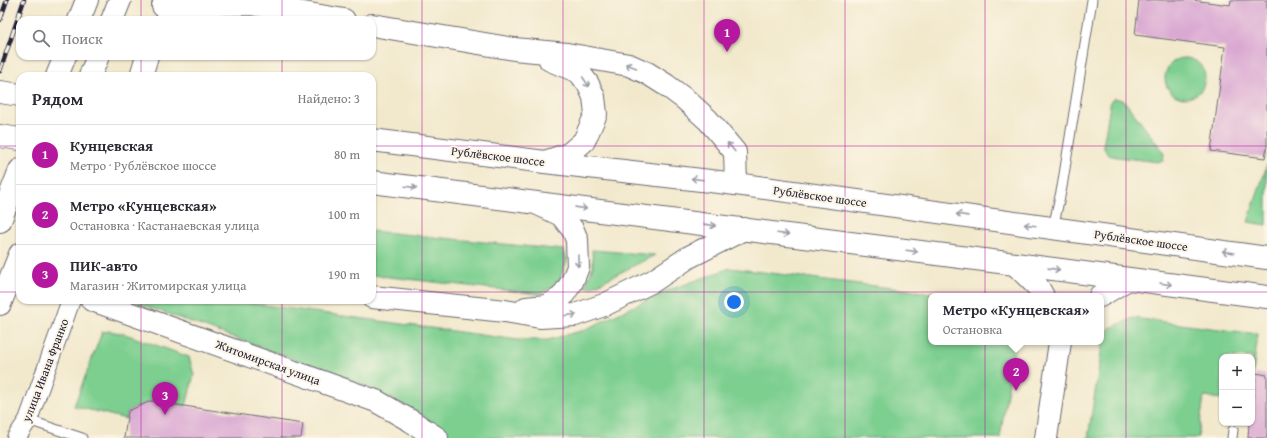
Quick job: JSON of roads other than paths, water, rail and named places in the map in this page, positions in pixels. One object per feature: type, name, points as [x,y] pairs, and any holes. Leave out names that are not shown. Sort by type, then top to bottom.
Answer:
[{"type":"main road","points":[[81,16],[87,0]]},
{"type":"main road","points":[[114,16],[120,0]]},
{"type":"main road","points":[[162,9],[251,4],[321,16]]},
{"type":"main road","points":[[376,26],[514,49],[567,54],[629,65],[647,73],[666,85],[708,120],[735,152],[736,184]]},
{"type":"main road","points":[[514,49],[560,63],[579,72],[588,84],[594,97],[596,114],[584,141],[569,154],[545,162]]},
{"type":"main road","points":[[59,72],[63,60]]},
{"type":"main road","points":[[92,72],[96,60]]},
{"type":"main road","points":[[142,72],[146,60]]},
{"type":"main road","points":[[0,92],[16,94]]},
{"type":"main road","points":[[0,136],[16,138]]},
{"type":"main road","name":"Рублёвское шоссе","points":[[376,141],[736,184],[1267,258]]},
{"type":"main road","points":[[0,220],[16,180]]},
{"type":"main road","points":[[376,182],[1267,297]]},
{"type":"main road","points":[[505,311],[546,306],[561,298],[572,282],[578,267],[577,240],[573,230],[561,215],[535,202]]},
{"type":"main road","points":[[376,297],[505,311],[540,317],[575,315],[596,308],[653,281],[689,257],[744,229]]},
{"type":"main road","points":[[0,304],[16,264]]},
{"type":"main road","points":[[1015,264],[1038,287],[1041,293]]},
{"type":"main road","points":[[1104,294],[1128,279]]},
{"type":"main road","name":"Житомирская улица","points":[[103,304],[376,401],[437,438]]},
{"type":"main road","points":[[1046,438],[1060,345]]},
{"type":"street","name":"улица Ивана Франко","points":[[16,438],[28,420],[70,304]]},
{"type":"lane","points":[[1053,228],[1062,187],[1092,0]]},
{"type":"lane","points":[[28,420],[82,438]]},
{"type":"railway","points":[[0,20],[7,0]]},
{"type":"railway","points":[[19,16],[24,0]]},
{"type":"railway","points":[[0,71],[16,24]]},
{"type":"place","name":"Кунцевская","points":[[727,52]]},
{"type":"place","name":"Метро «Кунцевская»","points":[[1016,391]]},
{"type":"place","name":"ПИК-авто","points":[[165,415]]}]
